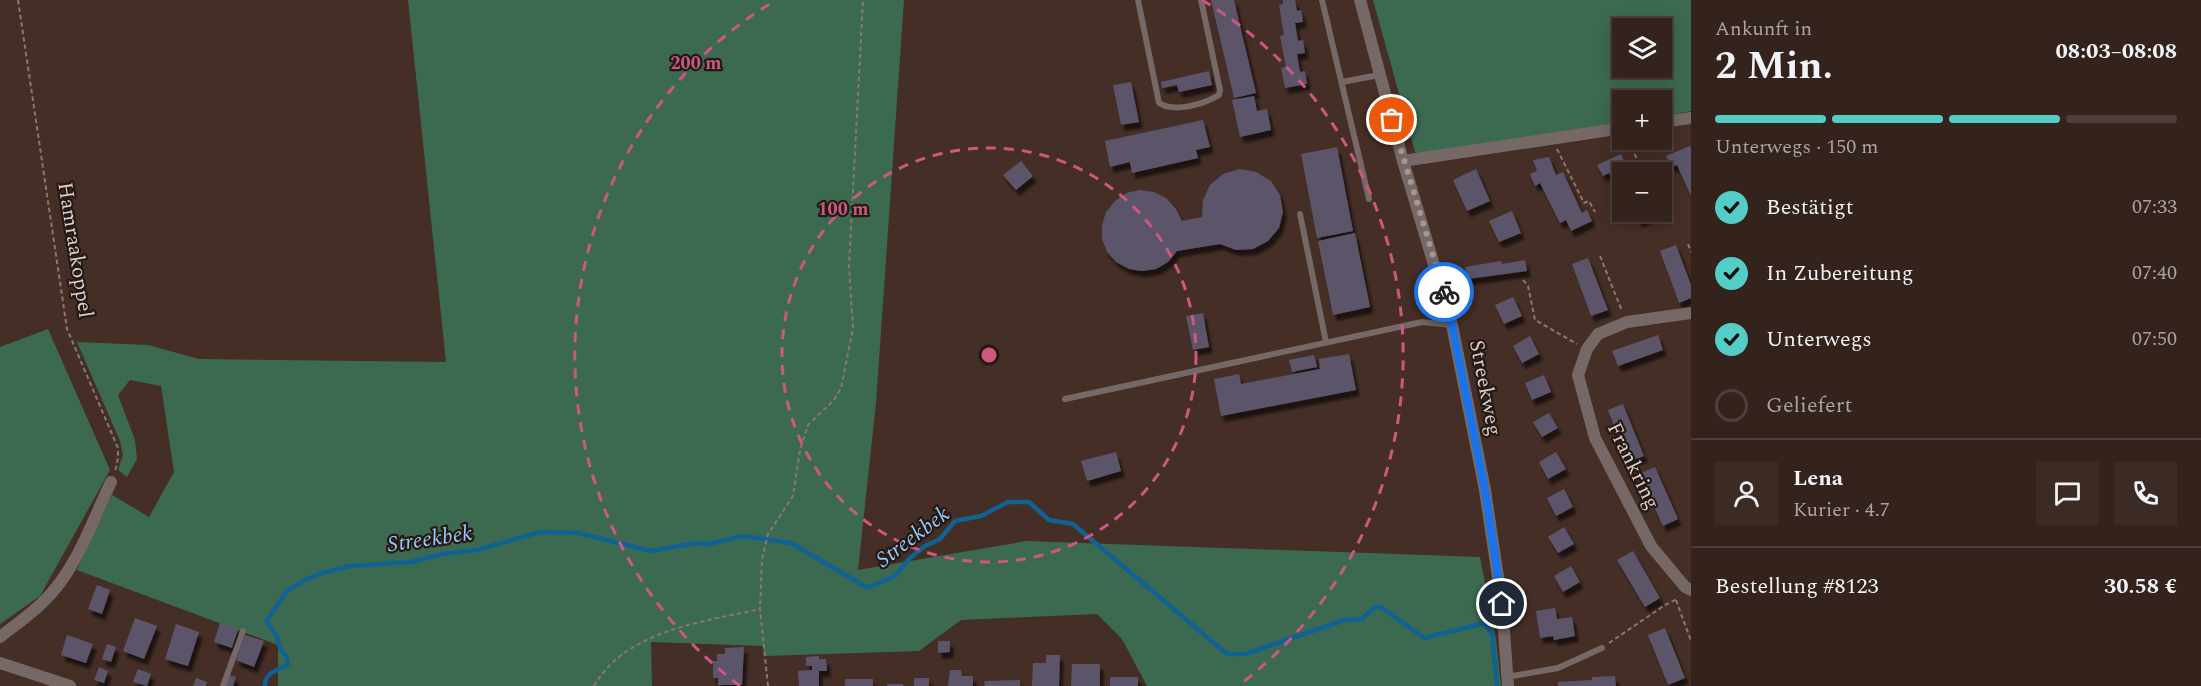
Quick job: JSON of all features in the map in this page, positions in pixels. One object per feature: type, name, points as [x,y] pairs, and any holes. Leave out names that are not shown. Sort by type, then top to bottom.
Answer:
[{"type":"street","name":"Streekweg","points":[[1360,0],[1403,161],[1452,325],[1485,490],[1502,604],[1507,682]]},
{"type":"street","points":[[1672,121],[1691,118]]},
{"type":"street","points":[[1403,161],[1612,130]]},
{"type":"street","points":[[1587,349],[1598,334],[1627,322],[1691,313]]},
{"type":"street","name":"Frankring","points":[[1587,349],[1578,375],[1594,438],[1651,546],[1688,589]]},
{"type":"street","points":[[0,637],[44,602],[63,577],[79,550],[111,482]]},
{"type":"street","points":[[0,663],[70,686]]},
{"type":"lane","points":[[1138,0],[1159,103],[1170,109],[1210,100],[1220,95],[1202,0]]},
{"type":"lane","points":[[1322,0],[1369,199]]},
{"type":"lane","points":[[1342,82],[1379,75]]},
{"type":"lane","points":[[1300,214],[1326,342]]},
{"type":"lane","points":[[1065,399],[1422,322],[1452,325]]},
{"type":"lane","points":[[223,686],[243,631]]},
{"type":"lane","points":[[1507,682],[1558,668],[1602,648]]},
{"type":"path","name":"Hamraakoppel","points":[[18,0],[67,329],[118,448],[118,458],[111,482]]},
{"type":"path","points":[[768,686],[760,609],[762,559],[768,534],[793,496],[800,450],[808,425],[834,400],[841,388],[853,328],[849,266],[863,0]]},
{"type":"path","points":[[1552,139],[1584,203],[1589,201],[1595,213]]},
{"type":"path","points":[[1688,244],[1691,252]]},
{"type":"path","points":[[1600,256],[1627,322]]},
{"type":"path","points":[[1523,280],[1528,286],[1535,320],[1587,349]]},
{"type":"path","points":[[1602,648],[1665,604],[1676,600],[1688,589]]},
{"type":"path","points":[[1676,600],[1691,641]]},
{"type":"path","points":[[594,686],[614,661],[662,632],[760,609]]},
{"type":"green space","points":[[408,0],[904,0],[876,403],[858,570],[1026,541],[1480,557],[1496,640],[1501,686],[1147,686],[1122,639],[1097,614],[961,620],[919,651],[764,656],[763,646],[651,642],[652,686],[278,686],[278,645],[77,570],[112,495],[149,517],[174,472],[161,386],[130,380],[118,395],[135,440],[137,459],[127,477],[118,470],[123,455],[120,441],[77,342],[148,345],[199,359],[446,362]]},
{"type":"green space","points":[[1373,0],[1691,0],[1691,111],[1672,114],[1672,90],[1612,90],[1612,124],[1416,155]]},
{"type":"green space","points":[[48,329],[110,470],[40,596],[0,624],[0,347]]},
{"type":"building","points":[[1211,0],[1234,0],[1256,93],[1234,98]]},
{"type":"building","points":[[1283,0],[1295,0],[1297,11],[1301,10],[1303,22],[1295,23],[1298,41],[1303,40],[1305,53],[1297,54],[1300,72],[1305,71],[1307,84],[1285,88],[1281,68],[1286,67],[1280,36],[1284,35],[1279,5],[1283,4]]},
{"type":"building","points":[[1209,71],[1212,85],[1179,92],[1177,85],[1162,88],[1161,82]]},
{"type":"building","points":[[1131,82],[1139,122],[1121,125],[1113,85]]},
{"type":"building","points":[[1254,96],[1257,111],[1267,109],[1271,130],[1240,137],[1232,100]]},
{"type":"building","points":[[1203,120],[1210,147],[1196,150],[1198,158],[1132,173],[1130,162],[1110,167],[1105,141]]},
{"type":"building","points":[[1690,146],[1691,196],[1677,165],[1672,167],[1672,162],[1669,162],[1666,156]]},
{"type":"building","points":[[1337,147],[1353,231],[1317,238],[1301,154]]},
{"type":"building","points":[[1621,154],[1625,162],[1612,162],[1612,180],[1609,173],[1603,176],[1597,165]]},
{"type":"building","points":[[1549,157],[1556,175],[1563,172],[1582,213],[1587,210],[1592,221],[1571,231],[1566,220],[1560,223],[1540,183],[1535,186],[1530,174],[1537,171],[1533,160]]},
{"type":"building","points":[[1021,161],[1033,176],[1016,190],[1003,175]]},
{"type":"building","points":[[1240,169],[1256,172],[1271,181],[1280,195],[1283,212],[1279,228],[1268,241],[1253,249],[1236,250],[1220,244],[1177,251],[1168,262],[1156,269],[1142,271],[1129,269],[1116,262],[1107,252],[1102,239],[1102,225],[1106,212],[1126,193],[1140,190],[1154,192],[1166,198],[1176,209],[1182,221],[1202,217],[1203,200],[1210,185],[1223,174]]},
{"type":"building","points":[[1476,169],[1490,201],[1467,211],[1453,180]]},
{"type":"building","points":[[1512,211],[1521,233],[1499,242],[1489,221]]},
{"type":"building","points":[[1355,233],[1370,307],[1333,315],[1318,241]]},
{"type":"building","points":[[1676,245],[1691,285],[1691,298],[1679,303],[1660,251]]},
{"type":"building","points":[[1588,258],[1608,310],[1591,316],[1572,264]]},
{"type":"building","points":[[1525,260],[1527,271],[1468,279],[1465,267],[1501,261],[1502,264]]},
{"type":"building","points":[[1513,297],[1522,316],[1504,324],[1495,305]]},
{"type":"building","points":[[1203,313],[1209,347],[1193,350],[1186,316]]},
{"type":"building","points":[[1658,335],[1663,350],[1618,366],[1612,351]]},
{"type":"building","points":[[1530,336],[1539,354],[1522,363],[1513,346]]},
{"type":"building","points":[[1349,354],[1356,390],[1221,416],[1214,379],[1239,374],[1241,384],[1320,369],[1319,359]]},
{"type":"building","points":[[1314,355],[1317,367],[1292,372],[1289,360]]},
{"type":"building","points":[[1544,375],[1551,392],[1532,400],[1525,383]]},
{"type":"building","points":[[1623,404],[1644,456],[1628,462],[1608,410]]},
{"type":"building","points":[[1549,413],[1558,428],[1542,437],[1533,422]]},
{"type":"building","points":[[1116,452],[1121,471],[1087,481],[1081,461]]},
{"type":"building","points":[[1556,452],[1566,469],[1548,479],[1539,462]]},
{"type":"building","points":[[1655,467],[1678,519],[1663,526],[1639,474]]},
{"type":"building","points":[[1564,489],[1573,507],[1556,516],[1547,498]]},
{"type":"building","points":[[1564,527],[1574,544],[1558,553],[1548,537]]},
{"type":"building","points":[[1633,551],[1660,598],[1645,607],[1617,560]]},
{"type":"building","points":[[1571,566],[1580,582],[1563,592],[1554,576]]},
{"type":"building","points":[[97,585],[110,590],[102,614],[88,609]]},
{"type":"building","points":[[1555,608],[1557,619],[1572,617],[1575,636],[1554,640],[1553,636],[1540,638],[1536,611]]},
{"type":"building","points":[[135,618],[157,626],[144,659],[123,651]]},
{"type":"building","points":[[220,623],[238,629],[232,648],[214,642]]},
{"type":"building","points":[[176,624],[199,632],[188,666],[165,659]]},
{"type":"building","points":[[1665,628],[1685,678],[1668,685],[1648,635]]},
{"type":"building","points":[[67,635],[93,644],[86,663],[61,655]]},
{"type":"building","points":[[245,635],[264,641],[254,667],[236,660]]},
{"type":"building","points":[[938,641],[950,641],[950,652],[938,653]]},
{"type":"building","points":[[107,644],[116,647],[111,662],[102,659]]},
{"type":"building","points":[[744,647],[742,685],[718,685],[718,678],[713,678],[713,661],[717,661],[717,654],[725,654],[725,648]]},
{"type":"building","points":[[1046,655],[1060,655],[1059,686],[1032,686],[1033,663],[1046,663]]},
{"type":"building","points":[[819,656],[819,659],[826,659],[827,671],[819,671],[819,686],[799,686],[798,671],[812,670],[812,666],[806,666],[806,657]]},
{"type":"building","points":[[1072,664],[1100,664],[1100,686],[1071,686]]},
{"type":"building","points":[[99,667],[108,671],[104,683],[94,680]]},
{"type":"building","points":[[138,669],[151,674],[147,686],[133,682]]},
{"type":"building","points":[[950,670],[961,670],[962,676],[973,676],[973,686],[948,686]]},
{"type":"building","points":[[229,675],[236,677],[233,686],[225,686]]},
{"type":"building","points":[[1615,676],[1616,686],[1558,686],[1558,682]]},
{"type":"building","points":[[1110,677],[1138,677],[1138,686],[1110,686]]},
{"type":"building","points":[[196,678],[207,682],[206,686],[193,686]]},
{"type":"building","points":[[914,678],[929,678],[929,686],[914,686]]},
{"type":"building","points":[[845,679],[873,679],[873,686],[845,686]]},
{"type":"building","points":[[1020,680],[1020,686],[985,686],[984,681]]},
{"type":"building","points":[[887,684],[903,684],[903,686],[887,686]]},
{"type":"waterway","name":"Streekbek","points":[[265,686],[270,674],[288,664],[277,636],[267,620],[287,591],[319,574],[350,566],[411,562],[443,554],[477,550],[540,532],[579,533],[651,551],[696,543],[709,544],[743,536],[791,543],[866,587],[870,587],[895,576],[909,559],[925,546],[940,539],[955,521],[981,516],[1008,502],[1029,502],[1049,520],[1073,524],[1227,654],[1245,654],[1345,620],[1362,619],[1375,607],[1381,607],[1424,638],[1485,623],[1492,634],[1497,686]]},
{"type":"way so far","points":[[1392,120],[1444,292]]},
{"type":"route","points":[[1444,292],[1485,490],[1502,604]]}]
